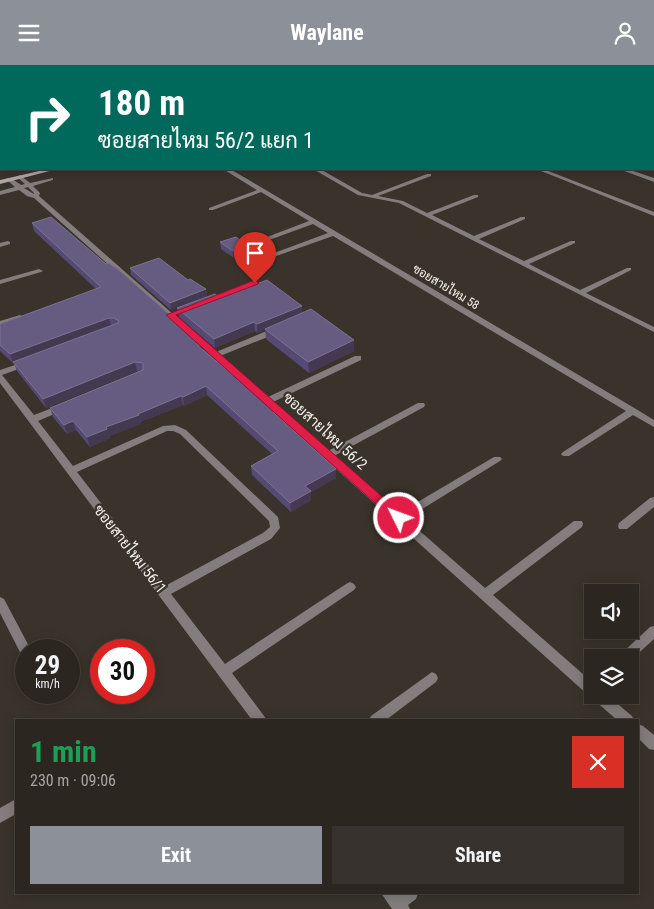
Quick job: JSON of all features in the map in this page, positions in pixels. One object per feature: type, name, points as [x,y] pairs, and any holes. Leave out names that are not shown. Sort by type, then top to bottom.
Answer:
[{"type":"main road","points":[[0,182],[50,170]]},
{"type":"street","name":"ซอยสายไหม 58","points":[[228,170],[654,423]]},
{"type":"street","points":[[318,170],[360,194],[398,201],[654,330]]},
{"type":"street","points":[[542,170],[654,214]]},
{"type":"street","points":[[625,170],[654,180]]},
{"type":"street","points":[[377,196],[429,175]]},
{"type":"street","name":"ซอยสายไหม 56/2","points":[[20,177],[37,193],[36,197]]},
{"type":"street","name":"ซอยสายไหม 56/2","points":[[9,179],[18,188],[36,197],[174,313],[215,355],[584,682]]},
{"type":"street","points":[[0,193],[51,179]]},
{"type":"street","points":[[211,209],[262,190]]},
{"type":"street","points":[[427,215],[476,196]]},
{"type":"street","points":[[474,239],[523,218]]},
{"type":"street","points":[[248,246],[314,221]]},
{"type":"street","points":[[260,260],[334,233]]},
{"type":"street","points":[[524,264],[573,242]]},
{"type":"street","points":[[0,245],[8,243]]},
{"type":"street","points":[[580,293],[629,269]]},
{"type":"street","points":[[0,283],[39,271]]},
{"type":"street","points":[[195,305],[255,283]]},
{"type":"street","points":[[0,324],[26,315]]},
{"type":"street","points":[[645,326],[654,321]]},
{"type":"street","points":[[215,355],[288,325]]},
{"type":"street","points":[[267,401],[358,358]]},
{"type":"street","points":[[0,373],[35,360]]},
{"type":"street","name":"ซอยสายไหม 56/1","points":[[0,377],[259,719]]},
{"type":"street","points":[[31,420],[68,405]]},
{"type":"street","points":[[328,455],[421,405]]},
{"type":"street","points":[[566,454],[633,411]]},
{"type":"street","points":[[70,471],[152,433],[166,428],[175,428],[183,431],[210,456],[274,520],[275,528],[267,536],[164,591]]},
{"type":"street","points":[[399,518],[497,459]]},
{"type":"street","points":[[623,526],[654,501]]},
{"type":"street","points":[[485,594],[578,524]]},
{"type":"street","points":[[224,672],[350,587]]},
{"type":"street","points":[[0,602],[19,639]]},
{"type":"street","points":[[635,649],[654,631]]},
{"type":"street","points":[[377,719],[432,678]]},
{"type":"street","points":[[608,704],[626,719]]},
{"type":"street","points":[[639,731],[654,744]]},
{"type":"street","points":[[0,816],[15,807]]},
{"type":"street","points":[[396,902],[408,894]]},
{"type":"building","points":[[51,217],[106,264],[109,263],[119,270],[203,344],[198,346],[276,411],[273,412],[336,469],[305,486],[311,491],[290,503],[251,466],[278,451],[206,386],[106,427],[107,429],[87,437],[73,421],[64,425],[50,408],[143,370],[143,363],[135,362],[43,399],[13,362],[118,323],[119,321],[109,318],[10,354],[0,345],[0,324],[101,287],[32,223]]},
{"type":"building","points":[[236,237],[249,246],[233,251],[220,242]]},
{"type":"building","points":[[159,258],[188,280],[190,279],[206,289],[170,303],[130,268]]},
{"type":"building","points":[[267,280],[302,306],[257,324],[254,322],[214,339],[177,308],[215,294],[220,298]]},
{"type":"building","points":[[311,309],[354,340],[308,362],[265,329]]},
{"type":"route","points":[[255,283],[170,315],[399,518]]}]
